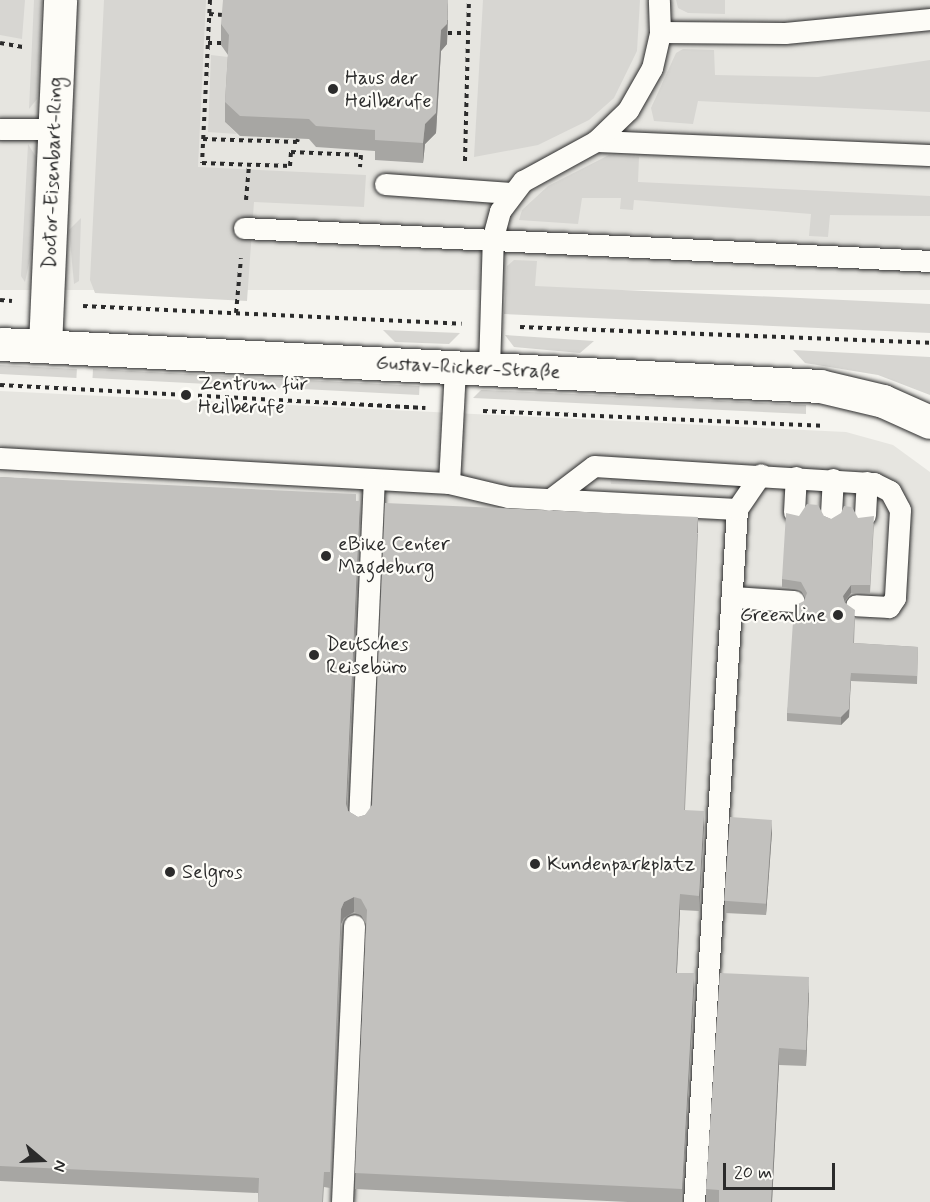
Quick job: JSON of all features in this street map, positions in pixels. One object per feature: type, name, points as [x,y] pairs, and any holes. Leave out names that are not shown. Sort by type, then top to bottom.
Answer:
[{"type":"street","name":"Doctor-Eisenbart-Ring","points":[[45,346],[60,0]]},
{"type":"street","name":"Gustav-Ricker-Straße","points":[[0,344],[820,386],[873,398],[930,422]]},
{"type":"lane","points":[[489,369],[488,325],[493,241],[500,212],[511,193],[525,180],[596,141],[623,117],[639,94],[652,68],[660,32],[659,0]]},
{"type":"lane","points":[[660,32],[785,33],[930,19]]},
{"type":"lane","points":[[0,129],[54,129]]},
{"type":"lane","points":[[596,141],[930,155]]},
{"type":"lane","points":[[385,184],[511,193]]},
{"type":"lane","points":[[243,228],[930,261]]},
{"type":"lane","points":[[449,483],[455,367]]},
{"type":"lane","points":[[0,458],[374,482],[449,483],[508,498],[737,509]]},
{"type":"lane","points":[[549,500],[594,466],[867,482],[890,491],[901,516],[894,602],[889,607],[859,602]]},
{"type":"lane","points":[[694,1202],[737,509],[761,474]]},
{"type":"lane","points":[[794,512],[796,477]]},
{"type":"lane","points":[[831,514],[833,479]]},
{"type":"lane","points":[[359,820],[374,482]]},
{"type":"lane","points":[[865,515],[867,482]]},
{"type":"lane","points":[[732,597],[791,598]]},
{"type":"lane","points":[[342,1202],[354,925]]},
{"type":"path","points":[[210,0],[202,163],[290,166],[291,152],[361,156],[360,169],[387,171],[385,184]]},
{"type":"path","points":[[464,190],[469,0]]},
{"type":"path","points":[[209,14],[223,15]]},
{"type":"path","points":[[448,33],[468,33]]},
{"type":"path","points":[[0,43],[26,48]]},
{"type":"path","points":[[208,43],[221,43]]},
{"type":"path","points":[[203,139],[297,142],[298,139]]},
{"type":"path","points":[[0,300],[488,325],[930,343]]},
{"type":"shaded area","points":[[0,0],[930,0],[930,290],[0,290]]},
{"type":"shaded area","points":[[0,0],[25,0],[22,39],[0,35]]},
{"type":"shaded area","points":[[34,0],[42,0],[37,99],[29,109]]},
{"type":"shaded area","points":[[104,0],[206,0],[198,167],[366,175],[364,207],[254,202],[247,301],[95,293],[90,280]]},
{"type":"shaded area","points":[[483,0],[640,0],[637,51],[614,98],[589,120],[538,145],[474,157]]},
{"type":"shaded area","points":[[676,0],[725,0],[725,14],[688,13],[678,8]]},
{"type":"shaded area","points":[[683,49],[714,50],[715,75],[818,77],[930,60],[930,112],[698,101],[693,124],[654,121],[651,108],[676,53]]},
{"type":"shaded area","points":[[211,55],[228,57],[225,122],[237,134],[208,132]]},
{"type":"shaded area","points":[[28,144],[36,157],[31,254],[25,282],[21,276]]},
{"type":"shaded area","points":[[609,155],[639,157],[638,182],[930,196],[930,216],[830,215],[828,237],[809,236],[811,214],[634,200],[633,210],[620,209],[621,198],[582,198],[578,224],[519,220],[522,210],[548,186]]},
{"type":"shaded area","points":[[81,218],[79,281],[74,284],[69,230]]},
{"type":"shaded area","points":[[514,260],[537,261],[535,286],[930,304],[930,333],[504,314],[507,266]]},
{"type":"shaded area","points":[[383,330],[460,333],[449,344],[395,342]]},
{"type":"shaded area","points":[[505,335],[594,341],[580,353],[514,347]]},
{"type":"shaded area","points":[[793,350],[930,357],[930,395],[878,375],[805,363]]},
{"type":"shaded area","points":[[0,365],[77,369],[76,378],[0,374]]},
{"type":"shaded area","points":[[93,369],[420,386],[419,395],[93,378]]},
{"type":"shaded area","points":[[481,390],[806,405],[806,414],[473,398]]},
{"type":"shaded area","points":[[0,391],[846,432],[893,445],[930,472],[930,1202],[0,1202]]},
{"type":"shaded area","points":[[610,477],[739,485],[740,488],[611,484]]},
{"type":"building","name":"Haus der Heilberufe","points":[[223,0],[448,0],[447,24],[441,30],[436,113],[425,124],[423,143],[375,140],[375,130],[316,126],[309,119],[240,116],[225,102],[229,35],[221,24]]},
{"type":"building","points":[[0,477],[356,494],[356,501],[360,501],[346,804],[348,811],[358,817],[365,815],[372,805],[385,503],[698,517],[684,810],[704,811],[699,896],[680,894],[676,973],[694,973],[682,1189],[355,1173],[367,910],[361,899],[354,897],[344,902],[341,909],[330,1172],[324,1172],[322,1202],[258,1202],[259,1178],[0,1166]]},
{"type":"building","points":[[807,504],[818,505],[824,516],[831,519],[841,513],[844,506],[852,507],[858,518],[874,516],[870,585],[851,585],[843,596],[845,603],[855,610],[853,643],[918,647],[917,676],[851,673],[849,709],[841,717],[787,713],[794,606],[804,601],[807,593],[801,582],[782,579],[786,513],[799,516]]},
{"type":"building","points":[[730,817],[772,820],[766,904],[724,901]]},
{"type":"building","points":[[720,973],[809,977],[806,1050],[779,1048],[771,1202],[719,1202],[719,1190],[706,1189]]},
{"type":"place","name":"Haus der Heilberufe","points":[[333,89]]},
{"type":"place","name":"Zentrum für Heilberufe","points":[[186,395]]},
{"type":"place","name":"eBike Center Magdeburg","points":[[326,556]]},
{"type":"place","name":"Greenline","points":[[838,615]]},
{"type":"place","name":"Deutsches Reisebüro","points":[[314,655]]},
{"type":"place","name":"Kundenparkplatz","points":[[535,864]]},
{"type":"place","name":"Selgros","points":[[170,872]]}]
